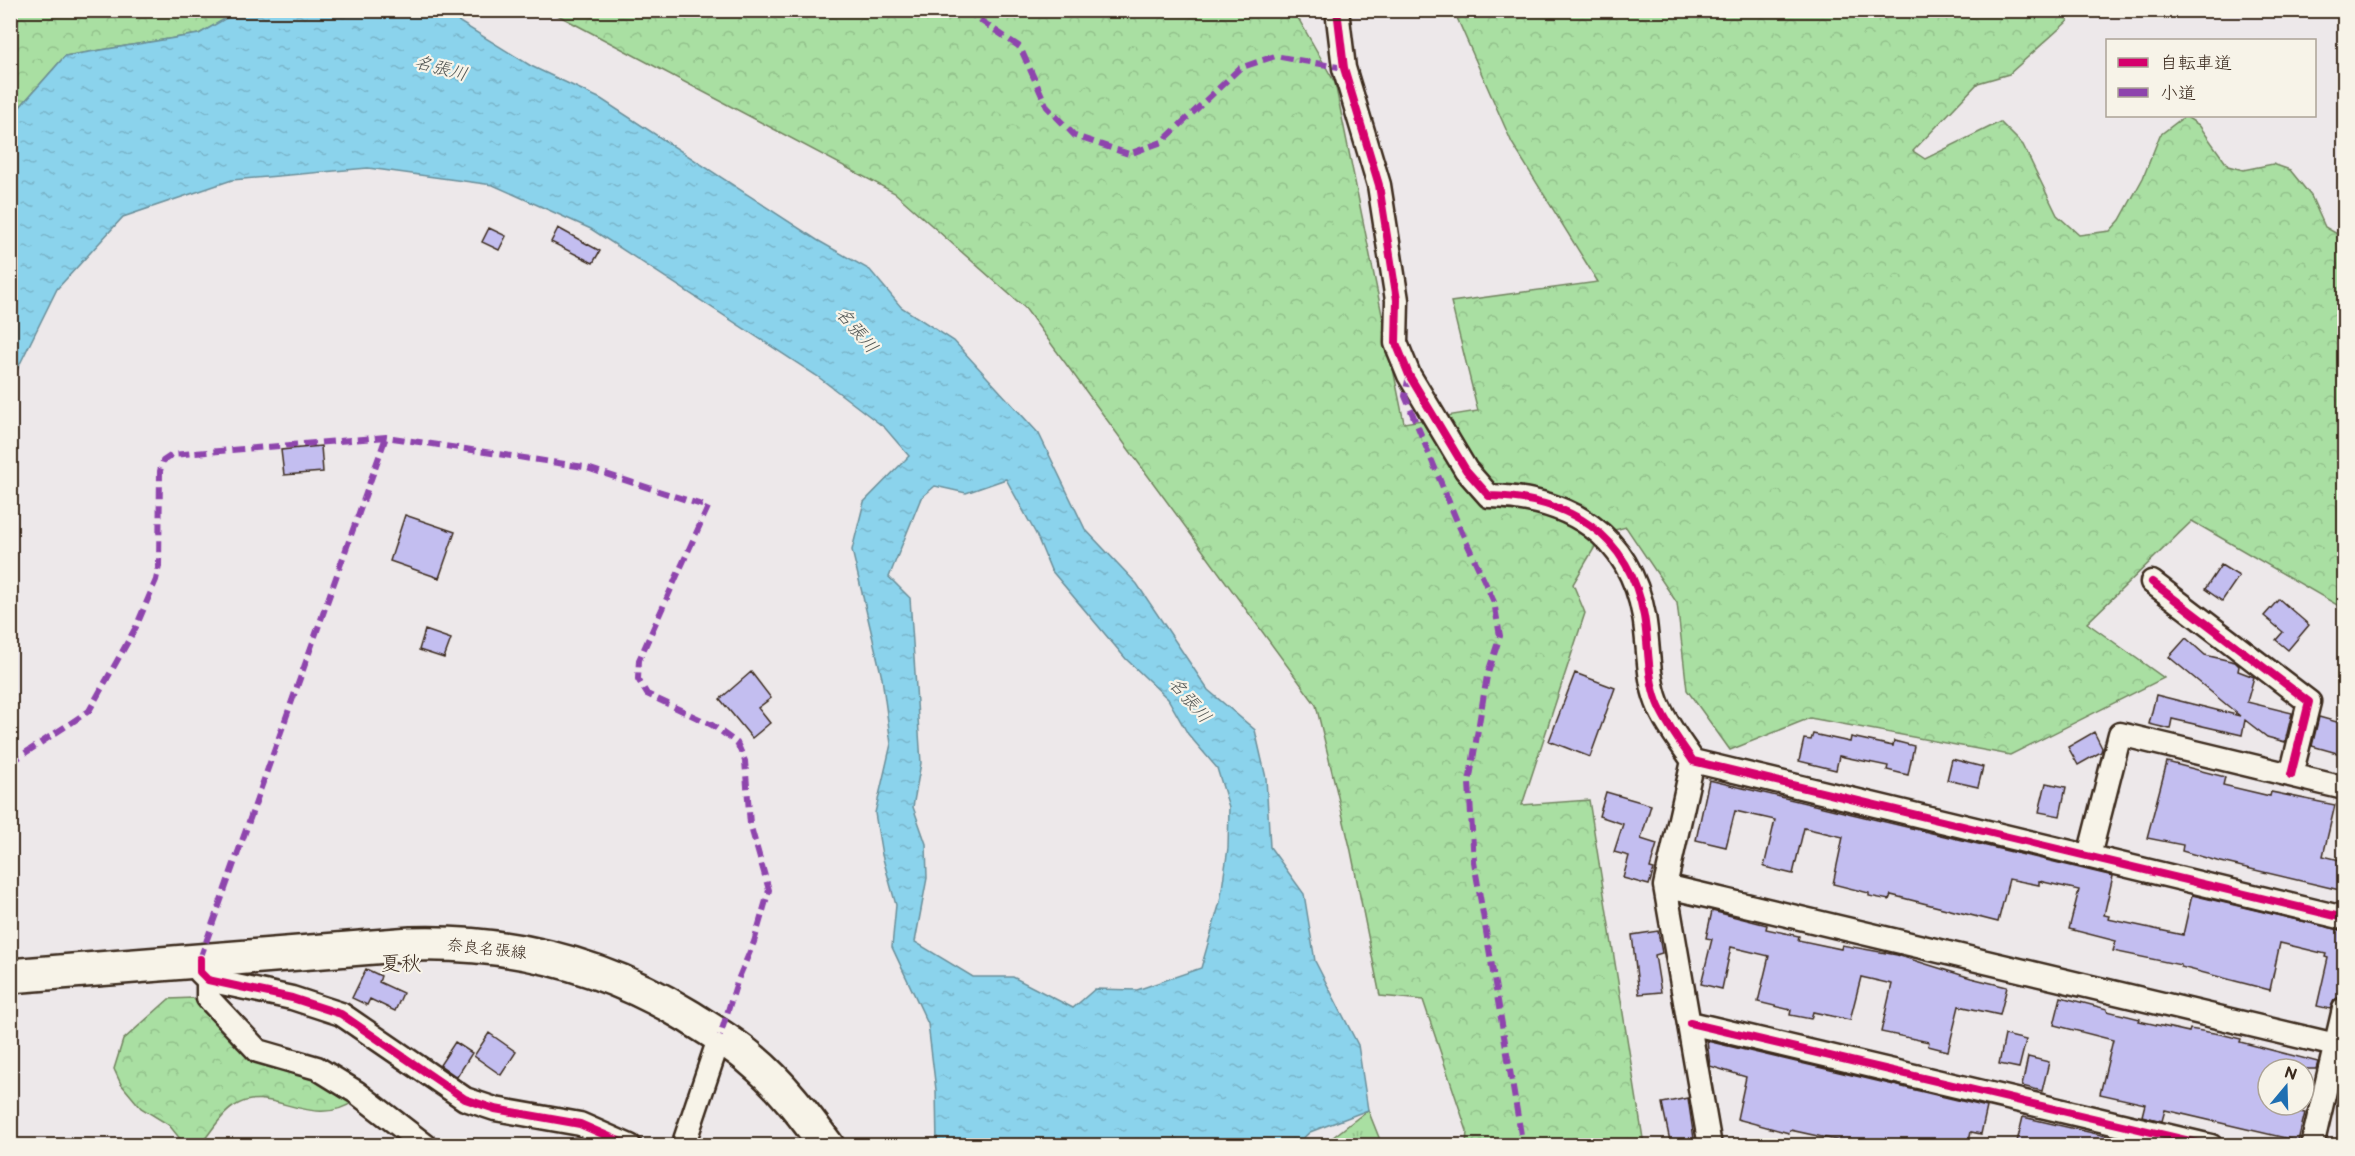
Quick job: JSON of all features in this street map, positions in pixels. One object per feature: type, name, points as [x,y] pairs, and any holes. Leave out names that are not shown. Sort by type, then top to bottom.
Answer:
[{"type":"main road","name":"奈良名張線","points":[[10,976],[204,969],[411,944],[450,943],[537,953],[611,976],[644,990],[720,1036],[753,1060],[779,1086],[827,1146]]},
{"type":"street","points":[[1337,10],[1344,68],[1379,185],[1397,300],[1396,344],[1409,375],[1466,470],[1489,496],[1515,497],[1561,507],[1581,518],[1612,545],[1632,578],[1641,601],[1657,702],[1693,761],[1665,886],[1710,1146]]},
{"type":"street","points":[[2151,582],[2309,702],[2291,775]]},
{"type":"street","points":[[2089,856],[2120,734],[2344,788]]},
{"type":"street","points":[[1693,761],[2344,918]]},
{"type":"street","points":[[1665,886],[2340,1046]]},
{"type":"street","points":[[426,1146],[356,1092],[317,1068],[258,1052],[207,998],[204,969],[341,1014],[465,1100],[495,1109],[580,1124],[630,1146]]},
{"type":"street","points":[[2312,1146],[2340,1046],[2344,1008]]},
{"type":"street","points":[[1690,1023],[2211,1146]]},
{"type":"street","points":[[683,1146],[720,1036]]},
{"type":"green space","points":[[11,11],[240,11],[199,34],[65,56],[11,117]]},
{"type":"green space","points":[[550,11],[1294,11],[1335,83],[1404,423],[1478,411],[1451,302],[1598,282],[1512,143],[1454,11],[2068,11],[2068,21],[2009,74],[1978,83],[1913,151],[1925,159],[2000,122],[2023,145],[2057,215],[2079,235],[2110,231],[2120,220],[2143,178],[2160,135],[2184,117],[2199,125],[2228,166],[2243,170],[2273,164],[2290,170],[2311,196],[2325,227],[2344,238],[2344,609],[2192,521],[2087,623],[2164,678],[2010,755],[1810,718],[1730,750],[1687,690],[1677,603],[1626,527],[1603,533],[1573,584],[1585,613],[1522,805],[1589,800],[1644,1145],[1466,1145],[1467,1131],[1423,1000],[1380,996],[1351,851],[1316,705],[1025,308],[895,193]]},
{"type":"green space","points":[[193,998],[252,1057],[315,1073],[356,1100],[339,1109],[323,1111],[307,1110],[261,1100],[247,1101],[228,1110],[200,1145],[185,1145],[169,1125],[141,1108],[121,1084],[114,1069],[123,1040],[169,999]]},
{"type":"green space","points":[[1368,1110],[1382,1145],[1323,1145]]},
{"type":"water","name":"名張川","points":[[240,10],[442,11],[531,66],[601,99],[817,240],[870,270],[901,307],[954,341],[1039,434],[1085,529],[1137,584],[1208,690],[1255,730],[1266,778],[1270,847],[1304,894],[1315,961],[1358,1045],[1368,1110],[1310,1132],[1296,1145],[937,1145],[936,1090],[928,1024],[892,947],[896,905],[882,855],[875,813],[891,744],[882,678],[852,550],[864,502],[909,456],[885,428],[817,376],[591,229],[493,185],[368,168],[232,180],[123,217],[57,289],[11,382],[11,117],[65,56],[199,34]],"holes":[[[1006,479],[1036,534],[1051,570],[1126,659],[1168,699],[1188,734],[1217,768],[1229,807],[1228,848],[1220,902],[1201,968],[1137,990],[1095,989],[1073,1008],[1013,977],[973,977],[915,942],[927,878],[926,844],[913,807],[921,763],[910,598],[889,577],[921,498],[935,486],[966,493]]]},
{"type":"building","points":[[489,228],[506,236],[499,250],[482,242]]},
{"type":"building","points":[[558,228],[600,251],[593,263],[551,242]]},
{"type":"building","points":[[321,446],[323,472],[284,475],[281,450]]},
{"type":"building","points":[[405,515],[455,532],[439,578],[390,561]]},
{"type":"building","points":[[2221,565],[2239,576],[2222,601],[2205,589]]},
{"type":"building","points":[[2279,599],[2309,625],[2288,650],[2276,640],[2283,632],[2264,616]]},
{"type":"building","points":[[425,630],[451,639],[444,658],[419,650]]},
{"type":"building","points":[[2186,638],[2205,655],[2235,662],[2239,666],[2238,671],[2254,677],[2247,702],[2292,713],[2285,742],[2267,737],[2245,720],[2242,735],[2172,719],[2170,729],[2149,724],[2156,695],[2240,716],[2169,657]]},
{"type":"building","points":[[751,672],[771,698],[758,708],[770,723],[752,738],[720,699]]},
{"type":"building","points":[[1575,673],[1615,688],[1590,757],[1549,741]]},
{"type":"building","points":[[2319,717],[2344,724],[2344,755],[2312,746]]},
{"type":"building","points":[[2094,732],[2102,748],[2101,752],[2078,765],[2068,747]]},
{"type":"building","points":[[1813,734],[1850,742],[1851,737],[1893,746],[1894,741],[1914,746],[1908,775],[1887,770],[1888,766],[1839,756],[1836,770],[1799,761],[1804,739],[1811,740]]},
{"type":"building","points":[[1952,759],[1983,767],[1978,787],[1947,780]]},
{"type":"building","points":[[2167,762],[2225,777],[2223,785],[2270,796],[2271,792],[2335,805],[2323,856],[2344,861],[2344,891],[2217,861],[2182,851],[2183,845],[2147,838]]},
{"type":"building","points":[[1709,780],[2113,876],[2104,915],[2109,916],[2108,919],[2183,935],[2192,895],[2344,931],[2344,982],[2341,996],[2334,1000],[2330,1009],[2317,1006],[2328,958],[2325,957],[2326,954],[2280,943],[2270,990],[2181,967],[2181,965],[2113,951],[2116,941],[2069,929],[2079,890],[2039,881],[2039,885],[2009,879],[1998,922],[1891,895],[1889,900],[1869,896],[1869,893],[1833,884],[1843,837],[1804,828],[1793,874],[1764,867],[1775,820],[1735,811],[1726,847],[1696,840]]},
{"type":"building","points":[[2046,783],[2066,787],[2060,816],[2039,812]]},
{"type":"building","points":[[1606,792],[1651,805],[1641,839],[1657,844],[1650,868],[1654,869],[1649,885],[1623,878],[1629,856],[1614,852],[1623,824],[1599,816]]},
{"type":"building","points":[[1712,911],[1767,925],[1766,929],[1799,936],[1798,940],[1841,949],[1842,945],[1897,955],[2007,987],[2000,1015],[1959,1006],[1948,1051],[1928,1046],[1929,1042],[1881,1032],[1892,984],[1861,977],[1850,1020],[1813,1012],[1811,1019],[1790,1015],[1791,1010],[1758,1002],[1769,956],[1731,947],[1722,989],[1701,984],[1712,939],[1706,938]]},
{"type":"building","points":[[1658,931],[1662,953],[1655,955],[1661,992],[1639,994],[1632,935]]},
{"type":"building","points":[[366,969],[381,976],[379,982],[403,993],[395,1011],[370,999],[367,1005],[352,998]]},
{"type":"building","points":[[2061,997],[2140,1019],[2139,1021],[2189,1032],[2190,1029],[2220,1034],[2241,1039],[2240,1042],[2298,1057],[2256,1057],[2256,1117],[2304,1117],[2298,1141],[2165,1110],[2162,1121],[2142,1116],[2145,1104],[2100,1094],[2113,1040],[2054,1025]]},
{"type":"building","points":[[489,1033],[516,1052],[501,1075],[474,1056]]},
{"type":"building","points":[[2005,1035],[2026,1040],[2019,1068],[1999,1064]]},
{"type":"building","points":[[1707,1041],[1987,1107],[1981,1134],[1971,1132],[1968,1146],[1850,1146],[1850,1143],[1790,1130],[1789,1133],[1737,1119],[1746,1077],[1710,1066]]},
{"type":"building","points":[[455,1042],[472,1053],[457,1077],[440,1065]]},
{"type":"building","points":[[2028,1057],[2049,1062],[2042,1091],[2022,1086]]},
{"type":"building","points":[[1688,1098],[1695,1146],[1671,1146],[1662,1103]]},
{"type":"building","points":[[2023,1117],[2119,1139],[2118,1146],[2016,1146]]},
{"type":"marked path","points":[[965,10],[1020,47],[1047,107],[1075,136],[1129,154],[1162,142],[1240,68],[1275,56],[1344,68]]},
{"type":"marked path","points":[[1409,375],[1405,396],[1459,526],[1494,602],[1500,636],[1487,676],[1469,783],[1474,862],[1523,1146]]},
{"type":"marked path","points":[[10,763],[89,711],[136,627],[156,580],[159,566],[160,471],[163,461],[172,455],[386,437],[584,467],[708,507],[639,660],[638,679],[647,694],[712,725],[737,743],[745,761],[750,824],[769,890],[754,942],[737,982],[720,1036]]},
{"type":"marked path","points":[[200,959],[386,437]]},
{"type":"cycle path","points":[[1337,10],[1344,68],[1379,185],[1397,300],[1396,343],[1409,375],[1466,470],[1489,496],[1518,498],[1569,513],[1591,526],[1609,542],[1625,563],[1636,587],[1644,616],[1650,671],[1657,702],[1693,761],[2344,918]]},
{"type":"cycle path","points":[[2152,582],[2309,702],[2291,775]]},
{"type":"cycle path","points":[[200,959],[200,972],[208,980],[292,998],[341,1014],[465,1099],[495,1109],[580,1124],[630,1146]]},
{"type":"cycle path","points":[[1690,1023],[2211,1146]]},
{"type":"district","name":"夏秋","points":[[401,963]]}]
